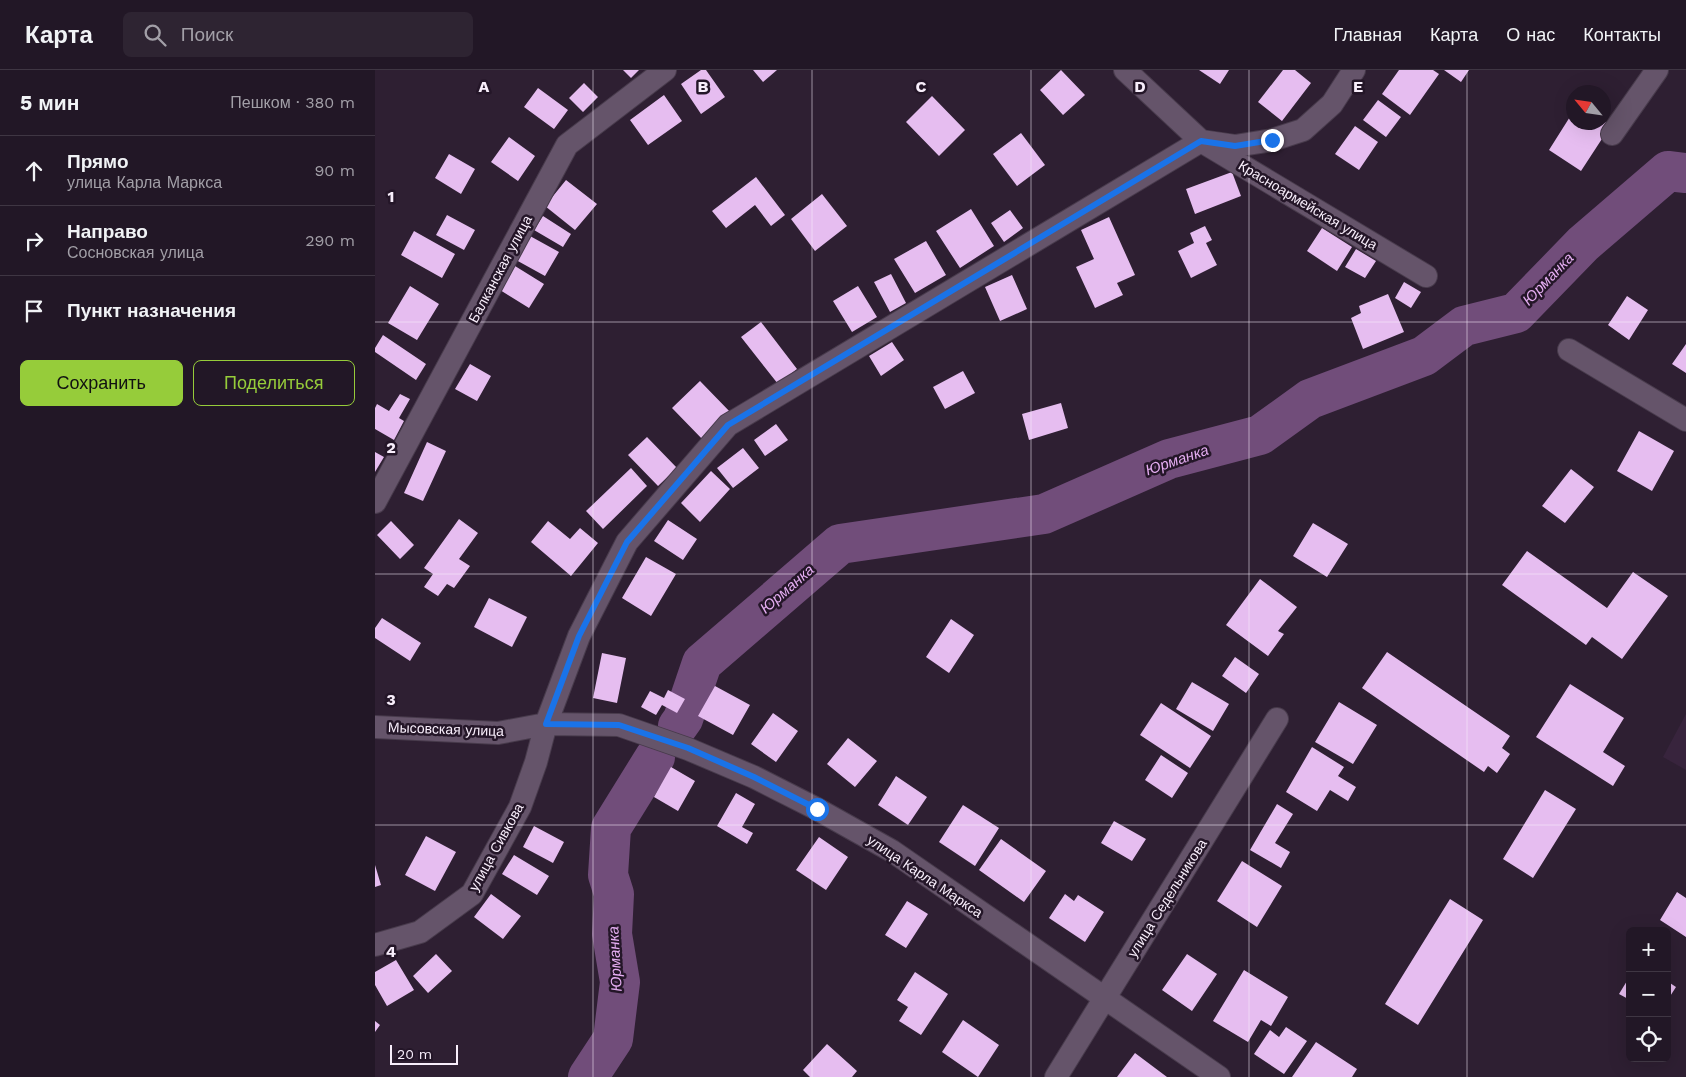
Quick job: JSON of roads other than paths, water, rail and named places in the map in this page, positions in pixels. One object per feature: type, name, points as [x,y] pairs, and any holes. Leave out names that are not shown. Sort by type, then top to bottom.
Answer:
[{"type":"street","name":"Балканская улица","points":[[375,502],[567,145],[665,70]]},
{"type":"street","name":"Красноармейская улица","points":[[1125,70],[1201,141],[1426,276]]},
{"type":"street","points":[[1201,141],[1235,146],[1272,140],[1303,130],[1332,104],[1354,70]]},
{"type":"street","points":[[1612,134],[1657,70]]},
{"type":"street","name":"улица Сивкова","points":[[375,945],[420,932],[472,894],[520,807],[536,762],[546,724],[579,636],[627,542],[728,425],[1201,141]]},
{"type":"street","points":[[1569,350],[1686,420]]},
{"type":"street","name":"улица Седельникова","points":[[1056,1077],[1277,719]]},
{"type":"street","name":"Мысовская улица","points":[[375,727],[498,734],[546,724]]},
{"type":"street","name":"улица Карла Маркса","points":[[546,724],[619,725],[688,748],[754,777],[817,809],[892,851],[1219,1077]]},
{"type":"waterway","name":"Юрманка","points":[[678,726],[683,719],[702,663],[840,544],[1044,514],[1169,459],[1260,435],[1310,399],[1424,356],[1464,326],[1516,313],[1583,244],[1668,171],[1686,173]]},
{"type":"waterway","name":"Юрманка","points":[[588,1077],[613,1039],[620,982],[612,934],[614,894],[608,875],[611,828],[655,757]]}]
